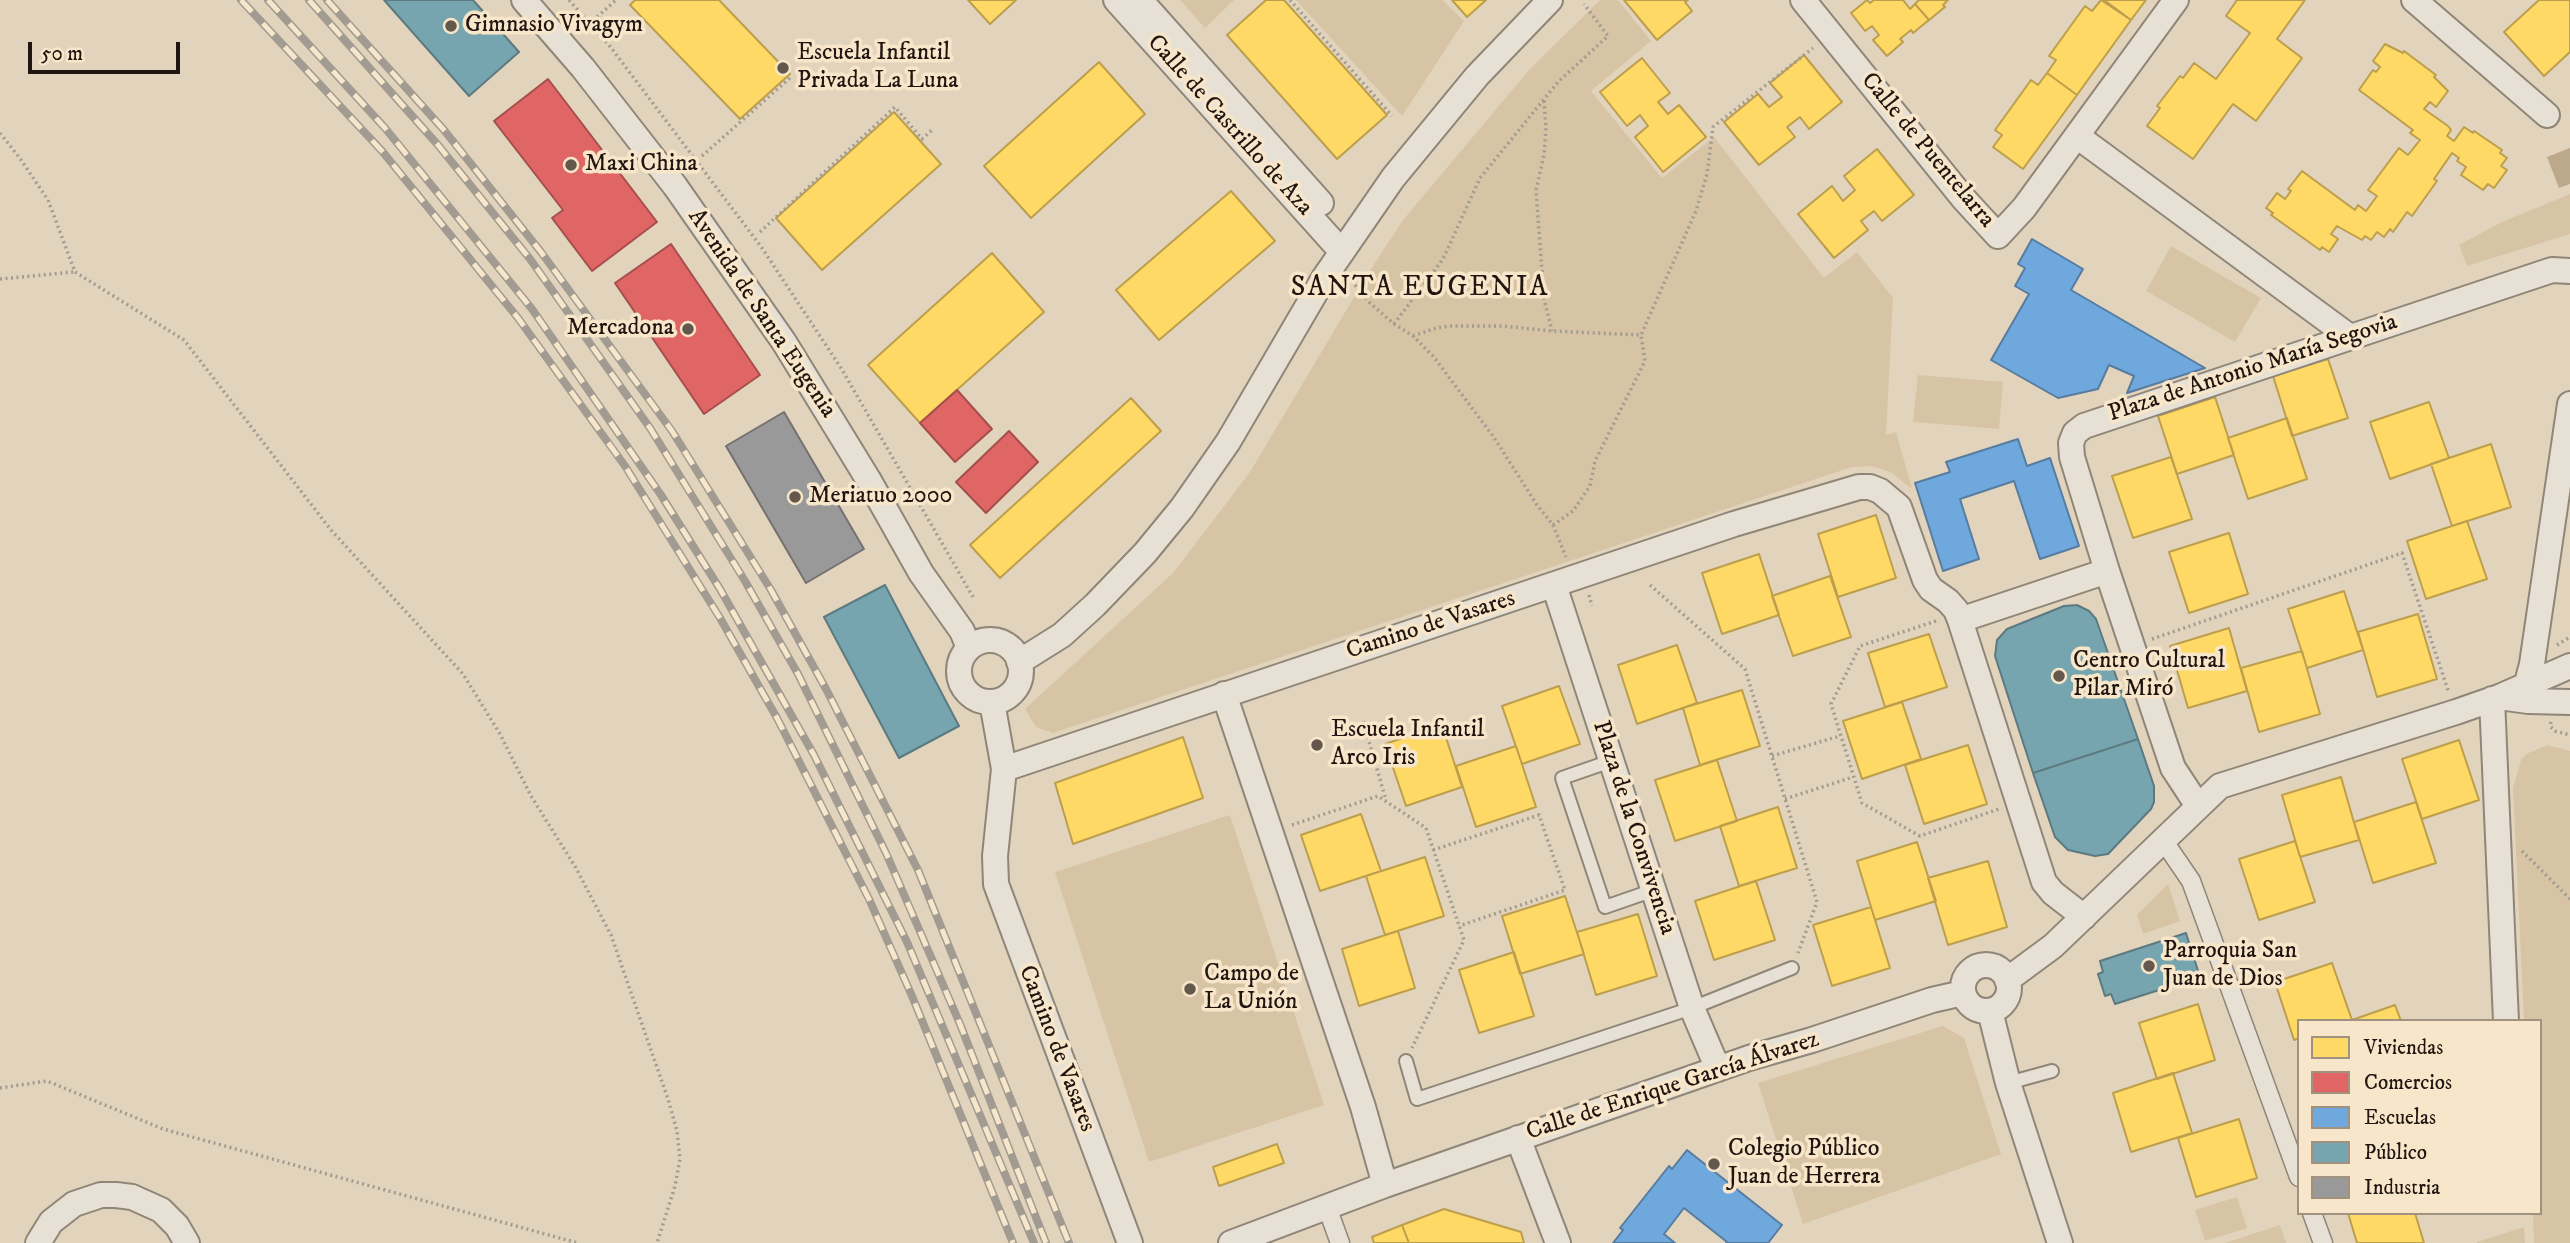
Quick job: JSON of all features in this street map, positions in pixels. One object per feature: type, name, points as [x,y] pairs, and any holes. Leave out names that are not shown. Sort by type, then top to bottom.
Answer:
[{"type":"street","name":"Avenida de Santa Eugenia","points":[[524,0],[583,68],[675,186],[748,289],[814,389],[921,573],[962,631],[969,648]]},
{"type":"street","name":"Calle de Castrillo de Aza","points":[[1116,0],[1346,245]]},
{"type":"street","name":"Calle de Castrillo de Aza","points":[[1140,0],[1346,245]]},
{"type":"street","points":[[1019,662],[1062,635],[1096,605],[1145,553],[1182,508],[1228,442],[1346,245],[1393,178],[1477,76],[1550,0]]},
{"type":"street","name":"Calle de Puentelarra","points":[[1803,0],[1963,198],[1998,236],[2015,220],[2176,0]]},
{"type":"street","points":[[2414,0],[2547,115]]},
{"type":"street","points":[[2077,136],[2350,337]]},
{"type":"street","name":"Plaza de Antonio María Segovia","points":[[2198,806],[2172,768],[2107,571],[2072,457],[2071,443],[2075,433],[2092,422],[2552,270],[2570,271]]},
{"type":"street","points":[[2527,683],[2570,404]]},
{"type":"street","name":"Camino de Vasares","points":[[1004,769],[1747,520],[1859,487],[1881,491],[1899,507],[1925,580],[1931,589],[1956,610],[1960,620]]},
{"type":"street","points":[[2084,916],[2053,893],[2045,882],[1960,620],[2107,571]]},
{"type":"street","name":"Plaza de la Convivencia","points":[[1554,585],[1692,1008],[1718,1069]]},
{"type":"street","points":[[988,640],[1011,648],[1019,662],[1019,685],[1012,694],[992,702],[978,699],[968,693],[961,684],[958,672],[961,658],[969,648],[988,640]]},
{"type":"street","points":[[2007,980],[2053,946],[2220,786],[2496,698],[2527,683],[2562,658]]},
{"type":"street","points":[[1224,694],[1363,1107],[1385,1185]]},
{"type":"street","points":[[2496,698],[2570,702]]},
{"type":"street","points":[[2496,698],[2506,1019]]},
{"type":"street","name":"Camino de Vasares","points":[[992,702],[1004,769],[995,856],[996,884],[1130,1243]]},
{"type":"street","points":[[2163,840],[2191,881],[2297,1172]]},
{"type":"street","points":[[1983,965],[1998,968],[2007,980],[2009,987],[2006,1000],[1990,1012],[1983,1012],[1970,1005],[1963,993],[1965,978],[1969,972],[1983,965]]},
{"type":"street","name":"Calle de Enrique García Álvarez","points":[[1231,1243],[1385,1185],[1718,1069],[1932,1000],[1963,993]]},
{"type":"street","points":[[1990,1012],[2008,1083],[2060,1243]]},
{"type":"street","points":[[1518,1138],[1558,1243]]},
{"type":"street","points":[[38,1240],[51,1222],[74,1204],[101,1195],[132,1197],[147,1202],[160,1210],[182,1234],[196,1243]]},
{"type":"street","points":[[1327,1207],[1340,1243]]},
{"type":"street","points":[[2313,1215],[2323,1243]]},
{"type":"lane","points":[[1611,761],[1562,778],[1605,907],[1654,890]]},
{"type":"lane","points":[[1406,1061],[1417,1099],[1692,1008],[1792,968]]},
{"type":"lane","points":[[2008,1083],[2052,1071]]},
{"type":"path","points":[[569,0],[609,45],[762,248],[841,368],[972,597]]},
{"type":"path","points":[[587,21],[596,18],[616,0]]},
{"type":"path","points":[[1290,0],[1392,116]]},
{"type":"path","points":[[1394,324],[1443,259],[1480,178],[1558,82],[1608,36],[1584,4]]},
{"type":"path","points":[[1553,525],[1573,511],[1590,486],[1595,461],[1645,361],[1641,335],[1696,211],[1707,174],[1713,127],[1830,34]]},
{"type":"path","points":[[702,156],[791,77]]},
{"type":"path","points":[[1544,101],[1544,155],[1536,190],[1544,299],[1552,331]]},
{"type":"path","points":[[760,232],[895,107],[922,139],[933,129]]},
{"type":"path","points":[[0,133],[48,200],[75,272]]},
{"type":"path","points":[[0,279],[75,272],[184,340],[331,530],[463,674],[500,734],[531,796],[576,868],[611,935],[668,1099],[677,1131],[680,1159],[675,1186],[657,1243]]},
{"type":"path","points":[[1355,285],[1370,303],[1413,336],[1433,356],[1493,436],[1553,525],[1570,565]]},
{"type":"path","points":[[1413,336],[1451,326],[1503,326],[1641,335]]},
{"type":"path","points":[[2148,640],[2402,553],[2456,712]]},
{"type":"path","points":[[1650,585],[1745,669],[1817,902],[1792,968]]},
{"type":"path","points":[[1960,620],[1937,621],[1860,646],[1831,704],[1862,803],[1920,836],[2001,808]]},
{"type":"path","points":[[2562,658],[2557,644],[2570,637]]},
{"type":"path","points":[[2551,718],[2550,726],[2554,731],[2570,735]]},
{"type":"path","points":[[1363,721],[1387,802]]},
{"type":"path","points":[[1772,756],[1841,735]]},
{"type":"path","points":[[1785,799],[1854,777]]},
{"type":"path","points":[[1270,832],[1378,796],[1426,828],[1464,940],[1406,1061]]},
{"type":"path","points":[[1433,850],[1539,816],[1565,890],[1459,926]]},
{"type":"path","points":[[2498,827],[2570,899]]},
{"type":"path","points":[[0,1088],[47,1081],[163,1129],[578,1243]]},
{"type":"shaded area","points":[[1180,0],[1234,0],[1205,28]]},
{"type":"shaded area","points":[[1296,0],[1442,0],[1464,21],[1402,116]]},
{"type":"shaded area","points":[[1600,0],[1618,0],[1651,41],[1591,91],[1662,178],[1714,137],[1824,278],[1857,252],[1893,298],[1886,435],[1896,432],[1912,489],[1892,473],[1872,466],[1852,467],[1053,733],[1036,727],[1025,709],[1174,572],[1250,472],[1403,220],[1529,70]]},
{"type":"shaded area","points":[[2570,148],[2570,184],[2559,188],[2547,157]]},
{"type":"shaded area","points":[[2570,194],[2570,234],[2467,266],[2459,245],[2502,222]]},
{"type":"shaded area","points":[[2171,246],[2261,298],[2235,342],[2146,291]]},
{"type":"shaded area","points":[[1918,375],[2003,382],[1999,429],[1913,422]]},
{"type":"shaded area","points":[[2548,745],[2570,751],[2570,1243],[2534,1243],[2533,1215],[2542,1215],[2542,1019],[2524,1019],[2513,788],[2521,760],[2526,754]]},
{"type":"shaded area","name":"Campo de La Unión","points":[[1230,815],[1324,1105],[1149,1162],[1055,872]]},
{"type":"shaded area","points":[[2168,884],[2180,921],[2143,934],[2137,915]]},
{"type":"shaded area","points":[[1943,1026],[1964,1038],[2001,1154],[1803,1224],[1758,1083]]},
{"type":"shaded area","points":[[2237,1197],[2247,1228],[2205,1241],[2195,1210]]},
{"type":"shaded area","points":[[2280,1225],[2286,1243],[2225,1243]]},
{"type":"shaded area","points":[[2524,1227],[2525,1243],[2477,1243],[2477,1242]]},
{"type":"building: Viviendas","points":[[635,0],[719,0],[790,74],[740,119],[630,5]]},
{"type":"building: Viviendas","points":[[968,0],[1016,0],[990,24]]},
{"type":"building: Viviendas","points":[[1266,0],[1284,0],[1387,115],[1337,159],[1227,35]]},
{"type":"building: Viviendas","points":[[1452,0],[1486,0],[1467,17]]},
{"type":"building: Viviendas","points":[[1624,0],[1688,0],[1685,2],[1692,11],[1657,40]]},
{"type":"building: Viviendas","points":[[1867,0],[1870,3],[1874,0],[1903,0],[1910,9],[1915,4],[1929,20],[1913,33],[1911,30],[1900,39],[1903,42],[1887,56],[1873,40],[1879,35],[1872,26],[1865,31],[1851,13]]},
{"type":"building: Viviendas","points":[[1919,0],[1948,0],[1943,5],[1945,7],[1929,20],[1915,4]]},
{"type":"building: Viviendas","points":[[2101,0],[2131,20],[2077,95],[2047,73],[2056,60],[2049,56],[2085,6],[2092,11]]},
{"type":"building: Viviendas","points":[[2104,0],[2146,0],[2131,20]]},
{"type":"building: Viviendas","points":[[2237,0],[2305,0],[2277,39],[2302,58],[2256,121],[2233,104],[2193,159],[2147,126],[2160,108],[2157,106],[2180,76],[2183,78],[2194,63],[2216,79],[2250,33],[2226,16]]},
{"type":"building: Viviendas","points":[[2539,0],[2570,0],[2570,52],[2544,76],[2504,32]]},
{"type":"building: Viviendas","points":[[2385,44],[2403,53],[2404,51],[2436,75],[2434,77],[2448,91],[2436,107],[2430,102],[2424,109],[2448,126],[2451,130],[2447,136],[2454,141],[2464,127],[2473,133],[2474,131],[2502,150],[2500,153],[2507,158],[2501,166],[2507,170],[2494,188],[2488,184],[2483,190],[2461,175],[2466,167],[2457,161],[2459,158],[2452,153],[2434,179],[2437,181],[2412,216],[2407,212],[2393,232],[2390,229],[2384,237],[2377,232],[2371,240],[2365,236],[2362,240],[2337,226],[2331,234],[2338,239],[2329,252],[2322,247],[2320,250],[2271,215],[2273,213],[2266,208],[2277,193],[2285,199],[2291,191],[2288,189],[2302,171],[2355,210],[2358,205],[2366,211],[2377,196],[2368,190],[2399,148],[2408,155],[2420,140],[2410,133],[2413,130],[2359,90],[2373,70],[2376,72],[2380,67],[2373,61]]},
{"type":"building: Viviendas","points":[[1804,55],[1842,102],[1809,129],[1800,117],[1787,127],[1795,137],[1759,165],[1724,122],[1758,94],[1769,107],[1782,97],[1770,83]]},
{"type":"building: Viviendas","points":[[1642,58],[1670,93],[1658,102],[1668,114],[1679,105],[1706,137],[1663,172],[1635,137],[1648,126],[1640,115],[1627,126],[1600,92]]},
{"type":"building: Viviendas","points":[[1099,62],[1145,114],[1031,218],[984,166]]},
{"type":"building: Viviendas","points":[[2047,73],[2077,95],[2023,169],[1993,147],[2002,135],[1995,130],[2031,80],[2038,85]]},
{"type":"building: Viviendas","points":[[894,112],[941,164],[822,270],[776,218]]},
{"type":"building: Viviendas","points":[[1877,149],[1914,195],[1882,221],[1874,211],[1861,221],[1868,230],[1834,258],[1798,214],[1832,186],[1843,201],[1855,190],[1844,176]]},
{"type":"building: Viviendas","points":[[1231,191],[1275,241],[1159,340],[1116,290]]},
{"type":"building: Viviendas","points":[[992,253],[1044,312],[920,423],[868,365]]},
{"type":"building: Viviendas","points":[[2328,359],[2348,418],[2292,436],[2273,376]]},
{"type":"building: Viviendas","points":[[2215,397],[2234,455],[2177,474],[2158,416]]},
{"type":"building: Viviendas","points":[[1131,398],[1161,431],[1000,578],[970,545]]},
{"type":"building: Viviendas","points":[[2429,402],[2449,458],[2390,479],[2370,422]]},
{"type":"building: Viviendas","points":[[2287,418],[2307,479],[2248,499],[2228,438]]},
{"type":"building: Viviendas","points":[[2491,444],[2511,507],[2452,526],[2431,464]]},
{"type":"building: Viviendas","points":[[2171,457],[2192,519],[2133,538],[2112,476]]},
{"type":"building: Viviendas","points":[[1876,515],[1896,578],[1838,597],[1818,534]]},
{"type":"building: Viviendas","points":[[2467,521],[2487,579],[2426,599],[2407,541]]},
{"type":"building: Viviendas","points":[[2229,533],[2248,594],[2189,613],[2169,552]]},
{"type":"building: Viviendas","points":[[1759,554],[1779,615],[1722,634],[1702,573]]},
{"type":"building: Viviendas","points":[[1830,576],[1851,637],[1793,656],[1772,596]]},
{"type":"building: Viviendas","points":[[2344,591],[2363,650],[2307,668],[2288,609]]},
{"type":"building: Viviendas","points":[[2418,614],[2437,679],[2377,697],[2358,632]]},
{"type":"building: Viviendas","points":[[2229,628],[2247,691],[2188,708],[2170,646]]},
{"type":"building: Viviendas","points":[[1929,634],[1947,687],[1885,707],[1868,653]]},
{"type":"building: Viviendas","points":[[1677,645],[1697,703],[1637,724],[1618,665]]},
{"type":"building: Viviendas","points":[[2302,651],[2320,714],[2259,732],[2241,668]]},
{"type":"building: Viviendas","points":[[1559,686],[1580,744],[1522,764],[1502,706]]},
{"type":"building: Viviendas","points":[[1742,690],[1760,746],[1700,765],[1683,708]]},
{"type":"building: Viviendas","points":[[1902,702],[1921,759],[1862,779],[1843,721]]},
{"type":"building: Viviendas","points":[[1442,725],[1462,787],[1406,806],[1385,744]]},
{"type":"building: Viviendas","points":[[1183,737],[1203,798],[1073,844],[1055,783]]},
{"type":"building: Viviendas","points":[[2459,740],[2479,800],[2422,819],[2402,759]]},
{"type":"building: Viviendas","points":[[1968,745],[1987,804],[1924,824],[1905,765]]},
{"type":"building: Viviendas","points":[[1516,746],[1536,807],[1476,827],[1456,766]]},
{"type":"building: Viviendas","points":[[1717,760],[1737,821],[1675,841],[1655,780]]},
{"type":"building: Viviendas","points":[[2341,777],[2359,840],[2300,857],[2282,795]]},
{"type":"building: Viviendas","points":[[2416,802],[2436,863],[2373,883],[2354,822]]},
{"type":"building: Viviendas","points":[[1778,807],[1797,868],[1739,886],[1720,826]]},
{"type":"building: Viviendas","points":[[1361,814],[1381,871],[1320,891],[1301,835]]},
{"type":"building: Viviendas","points":[[2295,841],[2315,902],[2259,920],[2239,859]]},
{"type":"building: Viviendas","points":[[1917,842],[1936,901],[1875,920],[1857,861]]},
{"type":"building: Viviendas","points":[[1425,857],[1444,916],[1385,935],[1366,876]]},
{"type":"building: Viviendas","points":[[1988,861],[2007,927],[1948,945],[1928,878]]},
{"type":"building: Viviendas","points":[[1756,881],[1775,940],[1714,960],[1695,901]]},
{"type":"building: Viviendas","points":[[1565,896],[1584,954],[1520,974],[1502,916]]},
{"type":"building: Viviendas","points":[[1871,907],[1890,968],[1832,986],[1813,925]]},
{"type":"building: Viviendas","points":[[1638,914],[1657,976],[1596,995],[1577,932]]},
{"type":"building: Viviendas","points":[[1398,931],[1415,988],[1359,1006],[1342,949]]},
{"type":"building: Viviendas","points":[[1514,952],[1534,1016],[1479,1033],[1459,970]]},
{"type":"building: Viviendas","points":[[2332,963],[2352,1019],[2297,1019],[2297,1039],[2294,1040],[2275,982]]},
{"type":"building: Viviendas","points":[[2198,1004],[2215,1060],[2157,1079],[2139,1023]]},
{"type":"building: Viviendas","points":[[2395,1005],[2400,1019],[2355,1019]]},
{"type":"building: Viviendas","points":[[2173,1073],[2192,1133],[2131,1152],[2113,1093]]},
{"type":"building: Viviendas","points":[[2239,1119],[2257,1178],[2196,1197],[2178,1138]]},
{"type":"building: Viviendas","points":[[1277,1144],[1284,1163],[1219,1186],[1213,1167]]},
{"type":"building: Viviendas","points":[[1444,1209],[1521,1232],[1524,1243],[1409,1243],[1402,1225]]},
{"type":"building: Viviendas","points":[[2349,1215],[2416,1215],[2424,1243],[2357,1243]]},
{"type":"building: Viviendas","points":[[1402,1225],[1409,1243],[1374,1243],[1372,1237]]},
{"type":"building: Comercios","name":"Maxi China","points":[[548,79],[657,222],[592,271],[552,218],[563,210],[494,121]]},
{"type":"building: Comercios","name":"Mercadona","points":[[671,244],[760,375],[704,414],[615,283]]},
{"type":"building: Comercios","points":[[957,390],[992,429],[955,462],[920,423]]},
{"type":"building: Comercios","points":[[1009,431],[1038,462],[986,513],[956,482]]},
{"type":"building: Escuelas","points":[[2032,239],[2083,269],[2071,290],[2205,368],[2127,393],[2134,376],[2109,365],[2098,389],[2058,398],[1991,360],[2029,294],[2015,286],[2025,268],[2018,264]]},
{"type":"building: Escuelas","points":[[2018,439],[2027,466],[2050,458],[2079,546],[2040,559],[2014,481],[1960,499],[1979,559],[1943,571],[1915,483],[1950,472],[1946,462]]},
{"type":"building: Escuelas","points":[[1687,1150],[1782,1225],[1768,1243],[1726,1243],[1684,1208],[1664,1234],[1675,1243],[1613,1243],[1623,1230],[1620,1228],[1669,1166],[1672,1169]]},
{"type":"building: Público","name":"Gimnasio Vivagym","points":[[384,0],[473,0],[519,52],[469,96]]},
{"type":"building: Público","points":[[885,585],[959,726],[899,758],[824,617]]},
{"type":"building: Público","name":"Centro Cultural Pilar Miró","points":[[2077,605],[2089,611],[2096,619],[2138,739],[2033,773],[1995,656],[1997,640],[2007,629],[2064,606]]},
{"type":"building: Público","points":[[2138,739],[2154,786],[2151,809],[2108,854],[2095,856],[2068,850],[2055,837],[2033,773]]},
{"type":"building: Público","name":"Parroquia San Juan de Dios","points":[[2186,933],[2200,977],[2115,1004],[2111,994],[2105,996],[2098,974],[2103,972],[2100,961]]},
{"type":"building: Industria","name":"Meriatuo 2000","points":[[784,412],[864,549],[806,583],[726,446]]},
{"type":"railway","points":[[241,0],[382,151],[518,318],[625,466],[720,618],[777,718],[869,899],[912,996],[1013,1243]]},
{"type":"railway","points":[[268,0],[385,128],[532,309],[661,495],[720,589],[814,755],[907,942],[1034,1243]]},
{"type":"railway","points":[[309,0],[438,145],[530,259],[650,428],[745,581],[798,674],[886,853],[960,1024],[1046,1243]]},
{"type":"railway","points":[[327,0],[444,130],[541,252],[672,431],[771,590],[826,689],[918,870],[1069,1243]]},
{"type":"place","name":"Gimnasio Vivagym","points":[[451,26]]},
{"type":"place","name":"Escuela Infantil Privada La Luna","points":[[783,68]]},
{"type":"place","name":"Maxi China","points":[[571,165]]},
{"type":"place","name":"Mercadona","points":[[688,329]]},
{"type":"place","name":"Meriatuo 2000","points":[[795,497]]},
{"type":"place","name":"Centro Cultural Pilar Miró","points":[[2059,676]]},
{"type":"place","name":"Escuela Infantil Arco Iris","points":[[1317,745]]},
{"type":"place","name":"Parroquia San Juan de Dios","points":[[2149,966]]},
{"type":"place","name":"Campo de La Unión","points":[[1190,989]]},
{"type":"place","name":"Colegio Público Juan de Herrera","points":[[1714,1164]]},
{"type":"district","name":"SANTA EUGENIA","points":[[1420,289]]}]
